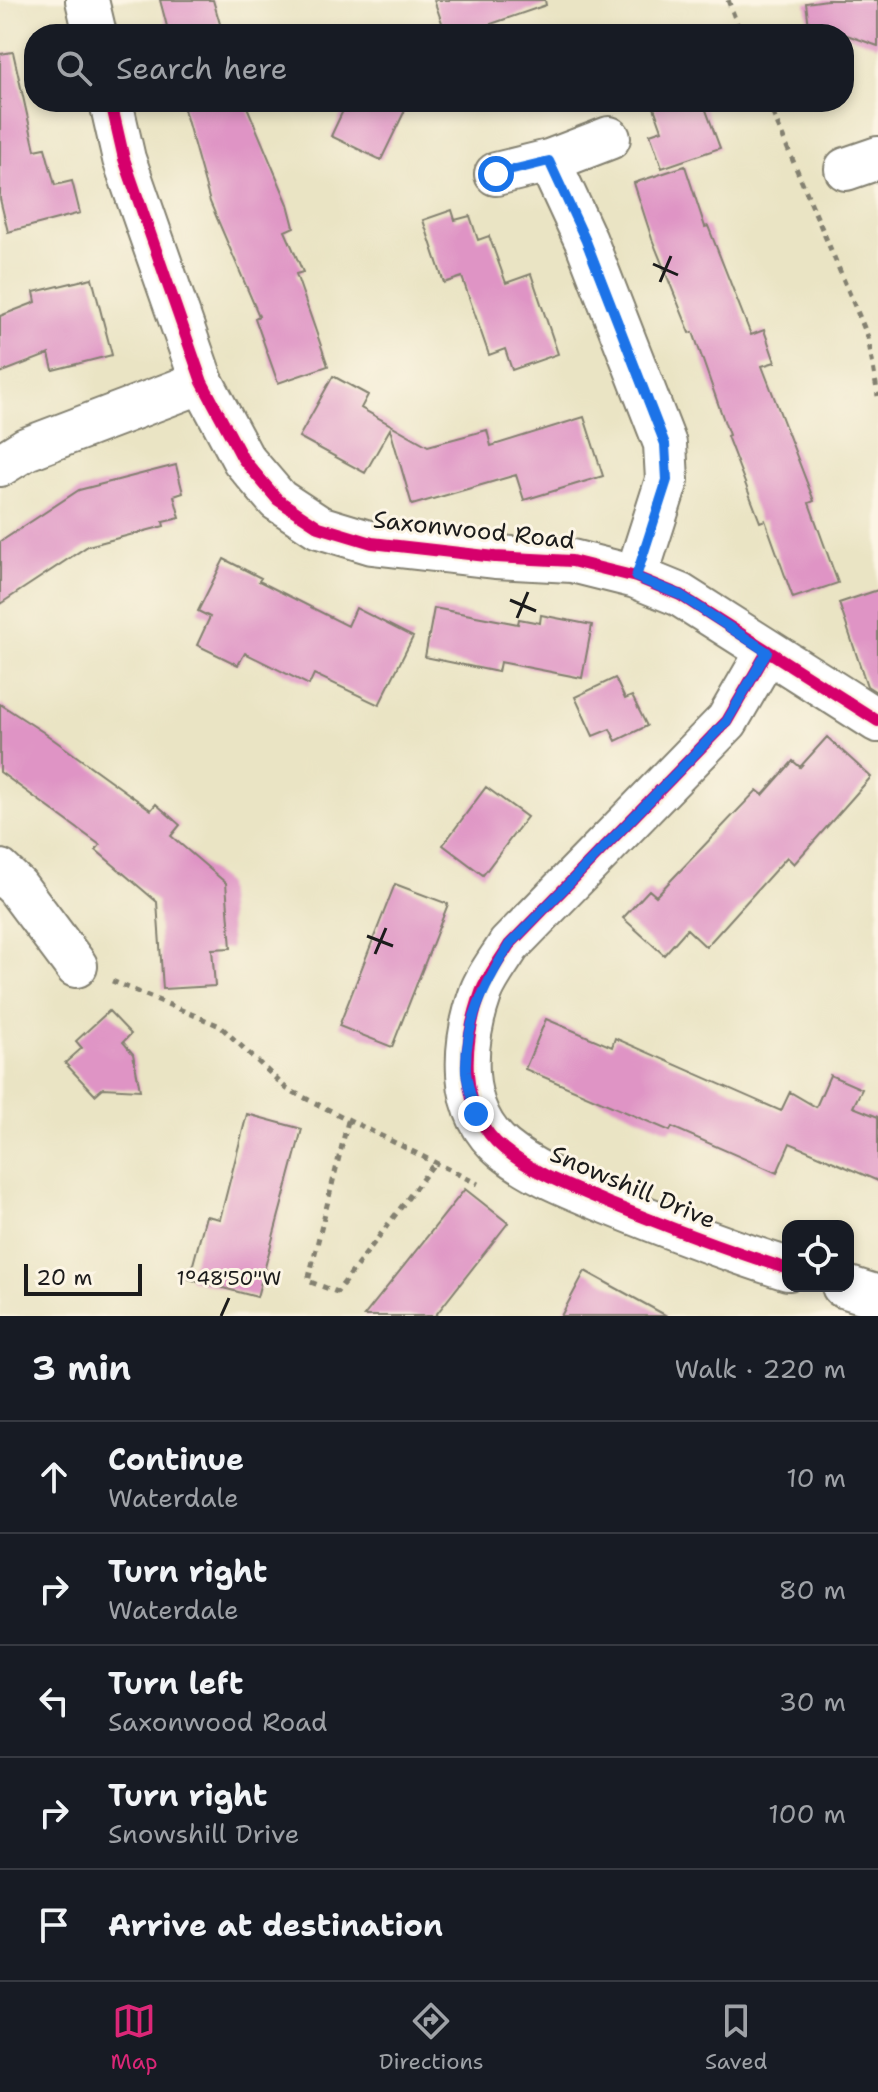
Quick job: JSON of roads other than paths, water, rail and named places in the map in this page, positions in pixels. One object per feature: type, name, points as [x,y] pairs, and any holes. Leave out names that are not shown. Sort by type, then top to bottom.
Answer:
[{"type":"street","points":[[87,0],[93,24]]},
{"type":"street","name":"Saxonwood Road","points":[[113,112],[124,159],[202,382],[243,459],[278,500],[319,527],[372,543],[495,557],[572,561],[636,577],[680,595],[878,721]]},
{"type":"street","points":[[496,174],[549,161],[609,138]]},
{"type":"street","points":[[549,161],[586,241],[665,444],[667,480],[636,577]]},
{"type":"street","points":[[0,465],[26,449],[202,382]]},
{"type":"street","name":"Snowshill Drive","points":[[767,652],[727,721],[509,945],[482,989],[469,1035],[466,1074],[476,1114],[501,1147],[542,1175],[699,1240],[782,1267]]},
{"type":"street","points":[[0,871],[17,887],[76,966]]},
{"type":"street","points":[[854,1289],[878,1297]]}]
